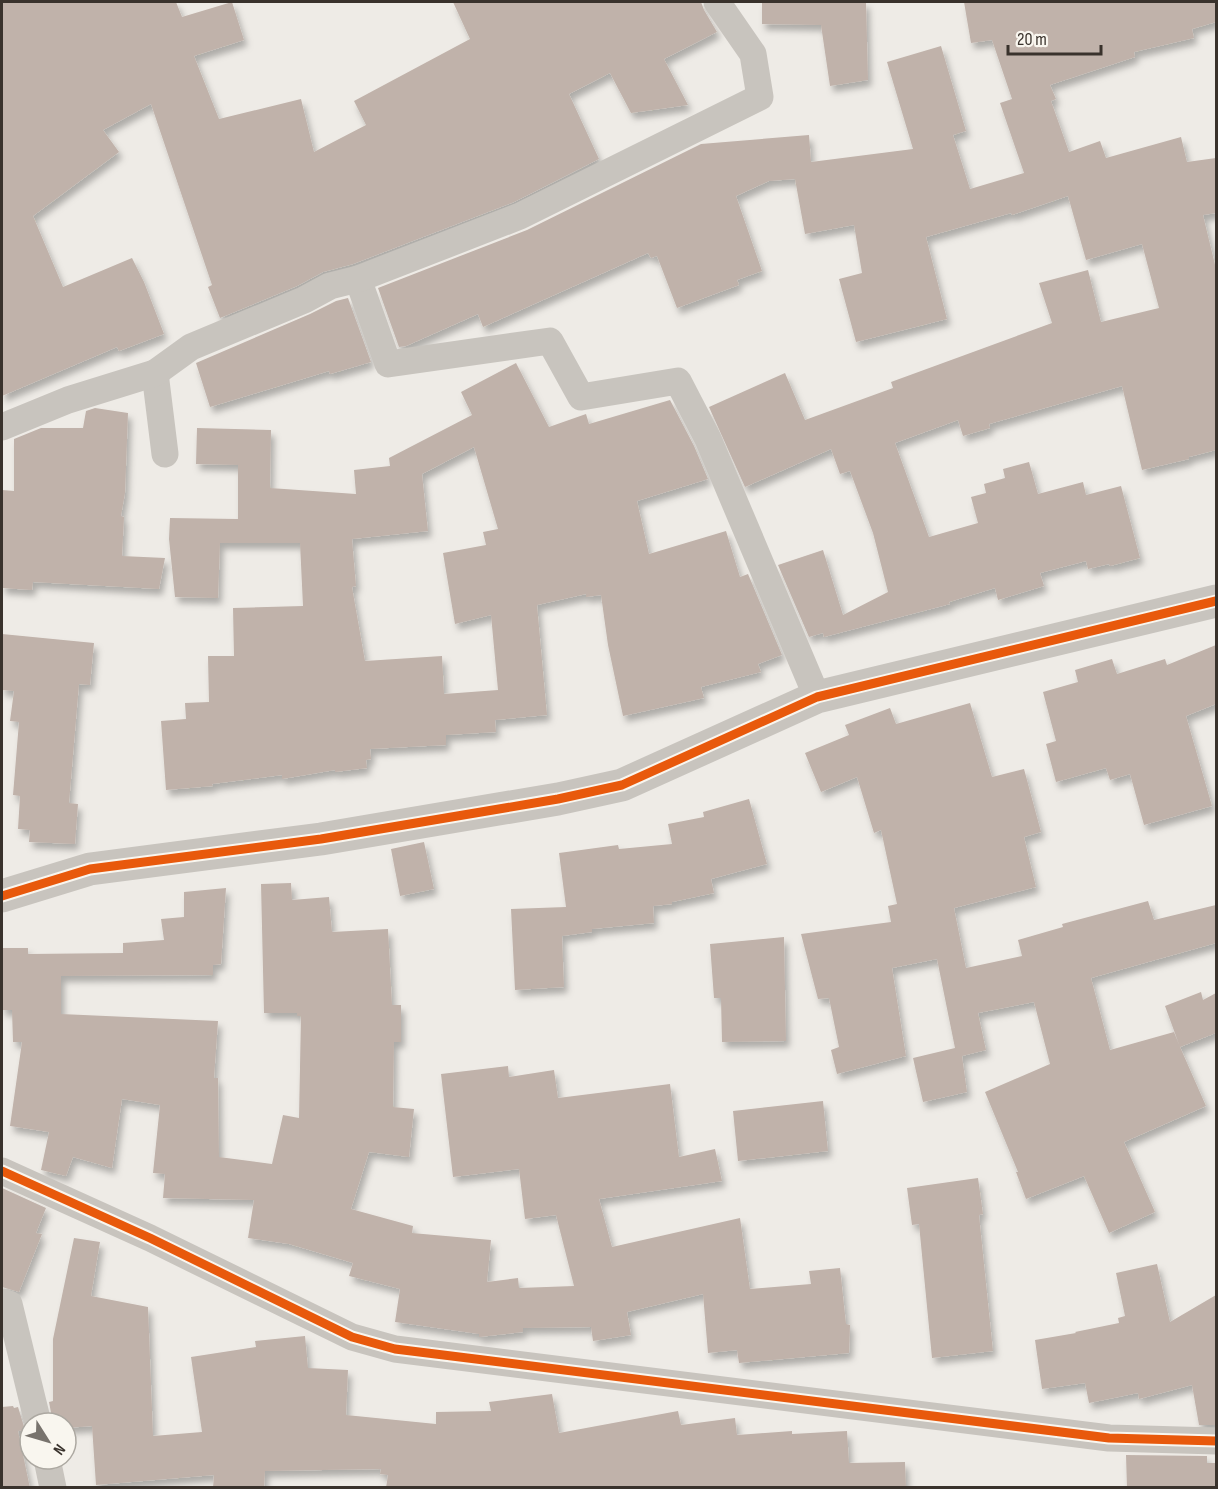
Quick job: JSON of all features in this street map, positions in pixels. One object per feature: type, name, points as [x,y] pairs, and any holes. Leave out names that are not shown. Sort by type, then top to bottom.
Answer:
[{"type":"street","points":[[2,427],[68,400],[155,373],[191,347],[304,300],[330,286],[358,279],[520,216],[760,97],[753,54],[717,2]]},
{"type":"street","points":[[358,279],[388,364],[550,342],[580,397],[678,381],[708,439],[817,697]]},
{"type":"street","points":[[155,373],[165,454]]},
{"type":"street","points":[[2,896],[90,869],[321,839],[558,799],[622,785],[817,697],[1216,601]]},
{"type":"street","points":[[2,1171],[150,1238],[352,1336],[395,1349],[1108,1438],[1216,1441]]},
{"type":"street","points":[[2,1302],[9,1304],[35,1411]]},
{"type":"street","points":[[49,1471],[53,1488]]},
{"type":"building","points":[[2,2],[176,2],[182,17],[232,2],[244,40],[194,56],[219,119],[301,99],[314,152],[366,125],[354,101],[470,39],[453,2],[701,2],[717,32],[664,59],[688,105],[631,113],[610,73],[569,94],[599,159],[514,202],[353,264],[323,272],[297,286],[220,318],[208,287],[212,285],[151,104],[103,130],[119,152],[33,216],[63,287],[132,258],[164,334],[119,351],[117,347],[2,396]]},
{"type":"building","points":[[762,2],[866,2],[868,80],[830,86],[821,25],[762,24]]},
{"type":"building","points":[[964,2],[1216,2],[1216,22],[1192,29],[1194,38],[1134,52],[1135,57],[1050,85],[1056,99],[1051,101],[1069,152],[1100,141],[1106,158],[1181,137],[1187,162],[1216,158],[1216,213],[1203,215],[1216,269],[1216,450],[1142,470],[1122,386],[989,424],[990,428],[963,436],[958,420],[895,443],[929,537],[978,523],[971,497],[986,493],[984,484],[1005,478],[1003,469],[1029,462],[1038,494],[1083,482],[1086,495],[1121,486],[1140,558],[1088,569],[1086,561],[1040,573],[1044,586],[998,600],[995,588],[949,602],[950,604],[824,637],[823,633],[809,637],[778,565],[823,550],[843,615],[888,592],[873,533],[850,471],[840,474],[831,449],[745,487],[709,407],[785,373],[805,420],[893,388],[891,382],[1052,323],[1039,283],[1088,270],[1101,322],[1159,308],[1142,244],[1086,260],[1068,196],[1012,215],[1011,213],[926,237],[947,319],[856,342],[839,279],[862,273],[854,225],[805,234],[795,179],[769,181],[736,196],[762,271],[737,280],[739,285],[677,308],[657,256],[651,258],[648,253],[483,327],[478,314],[399,347],[378,288],[527,230],[701,144],[809,135],[811,162],[913,149],[887,62],[941,46],[966,131],[953,135],[970,189],[1024,173],[1000,103],[1012,99],[992,40],[971,43]]},
{"type":"building","points":[[348,298],[371,362],[330,374],[329,371],[210,407],[196,363],[336,301]]},
{"type":"building","points":[[516,363],[549,427],[586,414],[589,424],[670,400],[708,479],[637,501],[649,554],[726,531],[740,577],[748,574],[782,655],[758,664],[761,672],[701,687],[704,698],[623,716],[608,645],[601,595],[586,597],[586,594],[537,605],[547,715],[495,720],[496,732],[446,735],[446,745],[370,749],[371,759],[366,760],[367,768],[335,772],[335,770],[282,779],[282,775],[212,784],[213,786],[166,790],[161,721],[186,719],[185,703],[209,702],[208,656],[234,656],[233,608],[303,606],[300,543],[220,543],[218,598],[175,597],[169,539],[170,518],[238,519],[238,465],[196,464],[197,428],[271,430],[270,488],[356,494],[354,470],[390,466],[389,458],[472,415],[461,392]],"holes":[[[474,447],[498,529],[483,532],[486,545],[443,553],[455,624],[491,615],[498,690],[444,694],[442,656],[365,661],[352,587],[356,586],[352,539],[428,531],[422,474]]]},
{"type":"building","points":[[95,408],[128,413],[125,493],[121,516],[124,517],[122,556],[165,558],[159,589],[33,582],[32,590],[2,588],[2,490],[14,491],[14,439],[41,428],[83,428],[86,411]]},
{"type":"building","points":[[2,634],[94,643],[90,685],[79,684],[69,803],[78,804],[75,844],[29,842],[30,830],[18,829],[20,796],[13,795],[19,722],[10,721],[14,691],[2,690]]},
{"type":"building","points":[[1216,645],[1216,704],[1186,716],[1212,806],[1144,825],[1130,774],[1110,780],[1106,768],[1056,782],[1046,744],[1056,741],[1043,692],[1078,682],[1075,670],[1112,659],[1117,674],[1165,659],[1167,665]]},
{"type":"building","points":[[970,703],[992,777],[1024,769],[1041,832],[1024,837],[1036,887],[954,908],[966,968],[1022,956],[1018,940],[1063,927],[1062,924],[1148,901],[1154,920],[1216,905],[1216,943],[1091,978],[1110,1050],[1174,1032],[1206,1106],[1124,1142],[1155,1212],[1109,1233],[1084,1176],[1026,1199],[1016,1172],[1018,1172],[985,1092],[1050,1064],[1034,1002],[978,1013],[986,1050],[962,1056],[967,1092],[923,1102],[913,1058],[955,1048],[937,959],[892,968],[906,1056],[837,1074],[831,1050],[839,1047],[829,998],[818,999],[801,934],[891,922],[888,906],[897,904],[881,830],[874,833],[857,777],[821,792],[805,753],[849,735],[845,725],[890,708],[896,724]]},
{"type":"building","points":[[749,799],[767,864],[711,879],[714,893],[672,902],[672,904],[653,906],[654,923],[592,929],[592,932],[562,936],[564,987],[515,990],[511,909],[566,907],[559,853],[618,845],[619,849],[672,844],[668,824],[704,817],[703,812]]},
{"type":"building","points":[[424,842],[434,889],[400,896],[391,849]]},
{"type":"building","points":[[291,883],[292,900],[329,897],[332,932],[388,929],[392,1005],[401,1005],[401,1042],[394,1042],[393,1107],[414,1109],[409,1157],[369,1152],[351,1209],[413,1226],[412,1233],[491,1240],[487,1282],[518,1278],[519,1288],[574,1286],[556,1215],[525,1219],[519,1169],[453,1177],[441,1074],[508,1066],[509,1077],[554,1070],[558,1098],[670,1084],[679,1157],[715,1149],[722,1181],[599,1199],[612,1247],[740,1218],[750,1289],[811,1284],[809,1271],[840,1268],[846,1324],[850,1325],[849,1353],[739,1363],[737,1350],[708,1353],[703,1294],[627,1312],[631,1335],[593,1341],[591,1327],[523,1328],[523,1332],[479,1337],[479,1334],[395,1322],[400,1289],[349,1276],[353,1263],[289,1244],[248,1238],[254,1200],[163,1198],[165,1174],[153,1173],[160,1105],[122,1099],[112,1168],[73,1157],[66,1176],[41,1170],[49,1132],[10,1126],[22,1042],[13,1042],[12,1010],[2,1010],[2,948],[28,948],[28,954],[123,953],[123,943],[164,940],[161,919],[184,917],[184,892],[226,888],[221,964],[213,965],[213,975],[61,976],[61,1014],[218,1021],[214,1078],[218,1078],[219,1157],[272,1164],[283,1115],[299,1118],[301,1016],[297,1016],[297,1013],[264,1013],[261,884]]},
{"type":"building","points":[[784,937],[786,1041],[722,1042],[721,998],[714,998],[710,944]]},
{"type":"building","points":[[1201,992],[1203,1000],[1216,993],[1216,1033],[1180,1047],[1165,1006]]},
{"type":"building","points":[[823,1101],[828,1151],[738,1161],[733,1111]]},
{"type":"building","points":[[978,1178],[983,1214],[979,1215],[993,1351],[932,1358],[919,1224],[912,1225],[907,1188]]},
{"type":"building","points":[[2,1188],[46,1208],[36,1233],[42,1234],[19,1292],[2,1287]]},
{"type":"building","points":[[74,1238],[100,1242],[91,1296],[148,1307],[153,1436],[202,1432],[191,1357],[256,1347],[255,1341],[305,1336],[308,1368],[348,1370],[346,1415],[436,1424],[436,1412],[491,1411],[489,1402],[552,1394],[559,1433],[678,1411],[681,1425],[735,1418],[737,1435],[792,1431],[792,1434],[847,1431],[849,1463],[905,1462],[906,1488],[386,1488],[388,1475],[380,1474],[381,1469],[265,1471],[264,1488],[213,1488],[214,1475],[96,1485],[92,1426],[78,1427],[78,1411],[51,1411],[49,1402],[53,1401],[53,1339]]},
{"type":"building","points":[[1157,1264],[1170,1322],[1216,1295],[1216,1425],[1199,1425],[1192,1385],[1139,1399],[1138,1393],[1089,1403],[1085,1383],[1042,1389],[1035,1340],[1119,1323],[1118,1318],[1125,1316],[1116,1273]]},
{"type":"building","points":[[2,1407],[18,1407],[18,1471],[26,1471],[30,1488],[2,1488]]},
{"type":"building","points":[[1126,1455],[1207,1456],[1207,1463],[1216,1463],[1216,1488],[1127,1488]]},
{"type":"cycle path","points":[[2,896],[90,869],[321,839],[558,799],[622,785],[817,697],[1216,601]]},
{"type":"cycle path","points":[[2,1171],[150,1238],[352,1337],[395,1349],[1109,1438],[1216,1441]]}]
